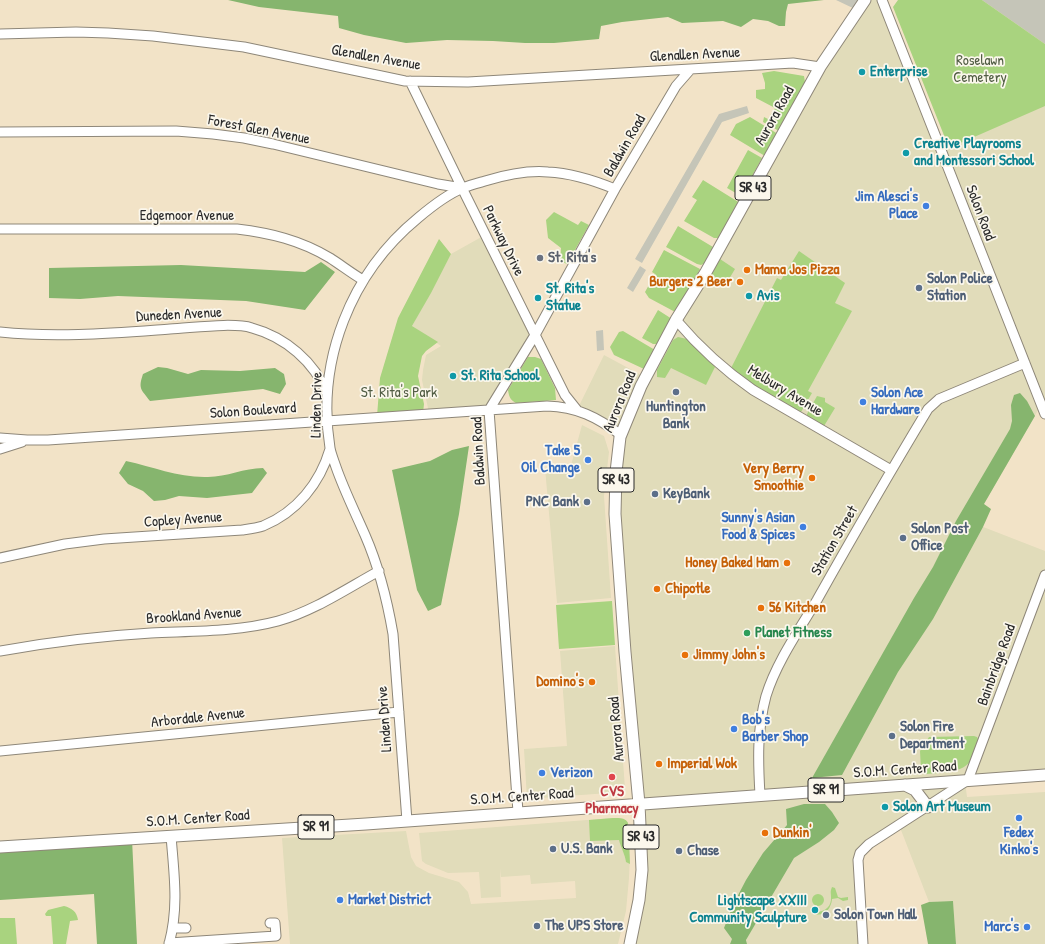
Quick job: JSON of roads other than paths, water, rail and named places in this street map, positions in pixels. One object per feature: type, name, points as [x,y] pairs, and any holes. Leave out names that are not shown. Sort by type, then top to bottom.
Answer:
[{"type":"main road","name":"Aurora Road","points":[[630,944],[639,900],[642,870],[639,804],[625,652],[615,514],[616,472],[621,435],[641,386],[676,320],[706,272],[820,67],[864,0]]},
{"type":"main road","name":"S.O.M. Center Road","points":[[0,847],[407,821],[1045,775]]},
{"type":"main road","points":[[905,785],[915,790],[928,807]]},
{"type":"street","name":"Solon Road","points":[[882,0],[1045,414]]},
{"type":"street","name":"Glenallen Avenue","points":[[0,34],[76,32],[153,36],[244,47],[410,81],[468,82],[793,63],[820,67]]},
{"type":"street","name":"Baldwin Road","points":[[518,812],[489,410],[535,335],[616,189],[676,86],[690,70]]},
{"type":"street","name":"Parkway Drive","points":[[410,81],[565,395],[577,410]]},
{"type":"street","name":"Forest Glen Avenue","points":[[0,132],[176,131],[213,134],[273,144],[436,184],[462,188]]},
{"type":"street","name":"Linden Drive","points":[[407,821],[393,634],[389,609],[379,571],[340,479],[330,449],[328,396],[331,369],[337,339],[345,316],[363,280],[383,252],[396,237],[431,207],[462,188],[510,174],[547,172],[589,179],[616,189]]},
{"type":"street","name":"Edgemoor Avenue","points":[[0,229],[237,229],[258,232],[296,241],[329,258],[363,280]]},
{"type":"street","name":"Melbury Avenue","points":[[676,320],[697,343],[722,366],[753,390],[891,470]]},
{"type":"street","name":"Duneden Avenue","points":[[0,332],[41,335],[226,326],[251,327],[272,334],[293,348],[322,381],[328,396]]},
{"type":"street","name":"Station Street","points":[[760,795],[758,759],[759,729],[762,711],[770,683],[891,470],[928,409],[938,399],[1025,363]]},
{"type":"street","name":"Solon Boulevard","points":[[0,438],[27,440],[489,410],[525,406],[559,406],[577,410],[596,419],[621,435]]},
{"type":"street","points":[[0,449],[27,440]]},
{"type":"street","name":"Copley Avenue","points":[[0,558],[65,544],[104,539],[242,530],[262,526],[281,517],[300,502],[314,484],[330,449]]},
{"type":"street","name":"Brookland Avenue","points":[[0,651],[68,640],[224,629],[252,626],[277,621],[296,616],[317,606],[379,571]]},
{"type":"street","name":"Bainbridge Road","points":[[968,780],[1045,575]]},
{"type":"street","name":"Arbordale Avenue","points":[[0,751],[399,712]]},
{"type":"street","points":[[863,944],[858,860],[860,854],[869,844],[968,780]]},
{"type":"street","points":[[171,836],[176,900],[173,928],[169,943],[276,936],[275,923],[270,923]]},
{"type":"street","points":[[173,928],[186,928]]},
{"type":"place","name":"Enterprise","points":[[862,72]]},
{"type":"place","name":"Creative Playrooms and Montessori School","points":[[906,153]]},
{"type":"place","name":"Jim Alesci's Place","points":[[926,206]]},
{"type":"place","name":"St. Rita's","points":[[540,258]]},
{"type":"place","name":"Mama Jos Pizza","points":[[747,270]]},
{"type":"place","name":"Burgers 2 Beer","points":[[740,282]]},
{"type":"place","name":"Solon Police Station","points":[[919,288]]},
{"type":"place","name":"Avis","points":[[749,296]]},
{"type":"place","name":"St. Rita's Statue","points":[[538,298]]},
{"type":"place","name":"St. Rita School","points":[[453,376]]},
{"type":"place","name":"Huntington Bank","points":[[676,392]]},
{"type":"place","name":"Solon Ace Hardware","points":[[863,402]]},
{"type":"place","name":"Take 5 Oil Change","points":[[588,460]]},
{"type":"place","name":"Very Berry Smoothie","points":[[812,478]]},
{"type":"place","name":"KeyBank","points":[[655,494]]},
{"type":"place","name":"PNC Bank","points":[[587,502]]},
{"type":"place","name":"Sunny's Asian Food & Spices","points":[[803,527]]},
{"type":"place","name":"Solon Post Office","points":[[903,538]]},
{"type":"place","name":"Honey Baked Ham","points":[[787,563]]},
{"type":"place","name":"Chipotle","points":[[657,589]]},
{"type":"place","name":"56 Kitchen","points":[[761,608]]},
{"type":"place","name":"Planet Fitness","points":[[747,633]]},
{"type":"place","name":"Jimmy John's","points":[[685,655]]},
{"type":"place","name":"Domino's","points":[[592,682]]},
{"type":"place","name":"Bob's Barber Shop","points":[[734,729]]},
{"type":"place","name":"Solon Fire Department","points":[[892,736]]},
{"type":"place","name":"Imperial Wok","points":[[659,764]]},
{"type":"place","name":"Verizon","points":[[542,773]]},
{"type":"place","name":"CVS Pharmacy","points":[[612,777]]},
{"type":"place","name":"Solon Art Museum","points":[[885,807]]},
{"type":"place","name":"Fedex Kinko's","points":[[1019,818]]},
{"type":"place","name":"Dunkin'","points":[[765,833]]},
{"type":"place","name":"U.S. Bank","points":[[553,849]]},
{"type":"place","name":"Chase","points":[[679,851]]},
{"type":"place","name":"Market District","points":[[340,900]]},
{"type":"place","name":"Lightscape XXIII Community Sculpture","points":[[815,910]]},
{"type":"place","name":"Solon Town Hall","points":[[826,915]]},
{"type":"place","name":"The UPS Store","points":[[537,926]]},
{"type":"place","name":"Marc's","points":[[1027,927]]},
{"type":"park label","name":"Roselawn Cemetery","points":[[980,70]]},
{"type":"park label","name":"St. Rita's Park","points":[[399,393]]}]
